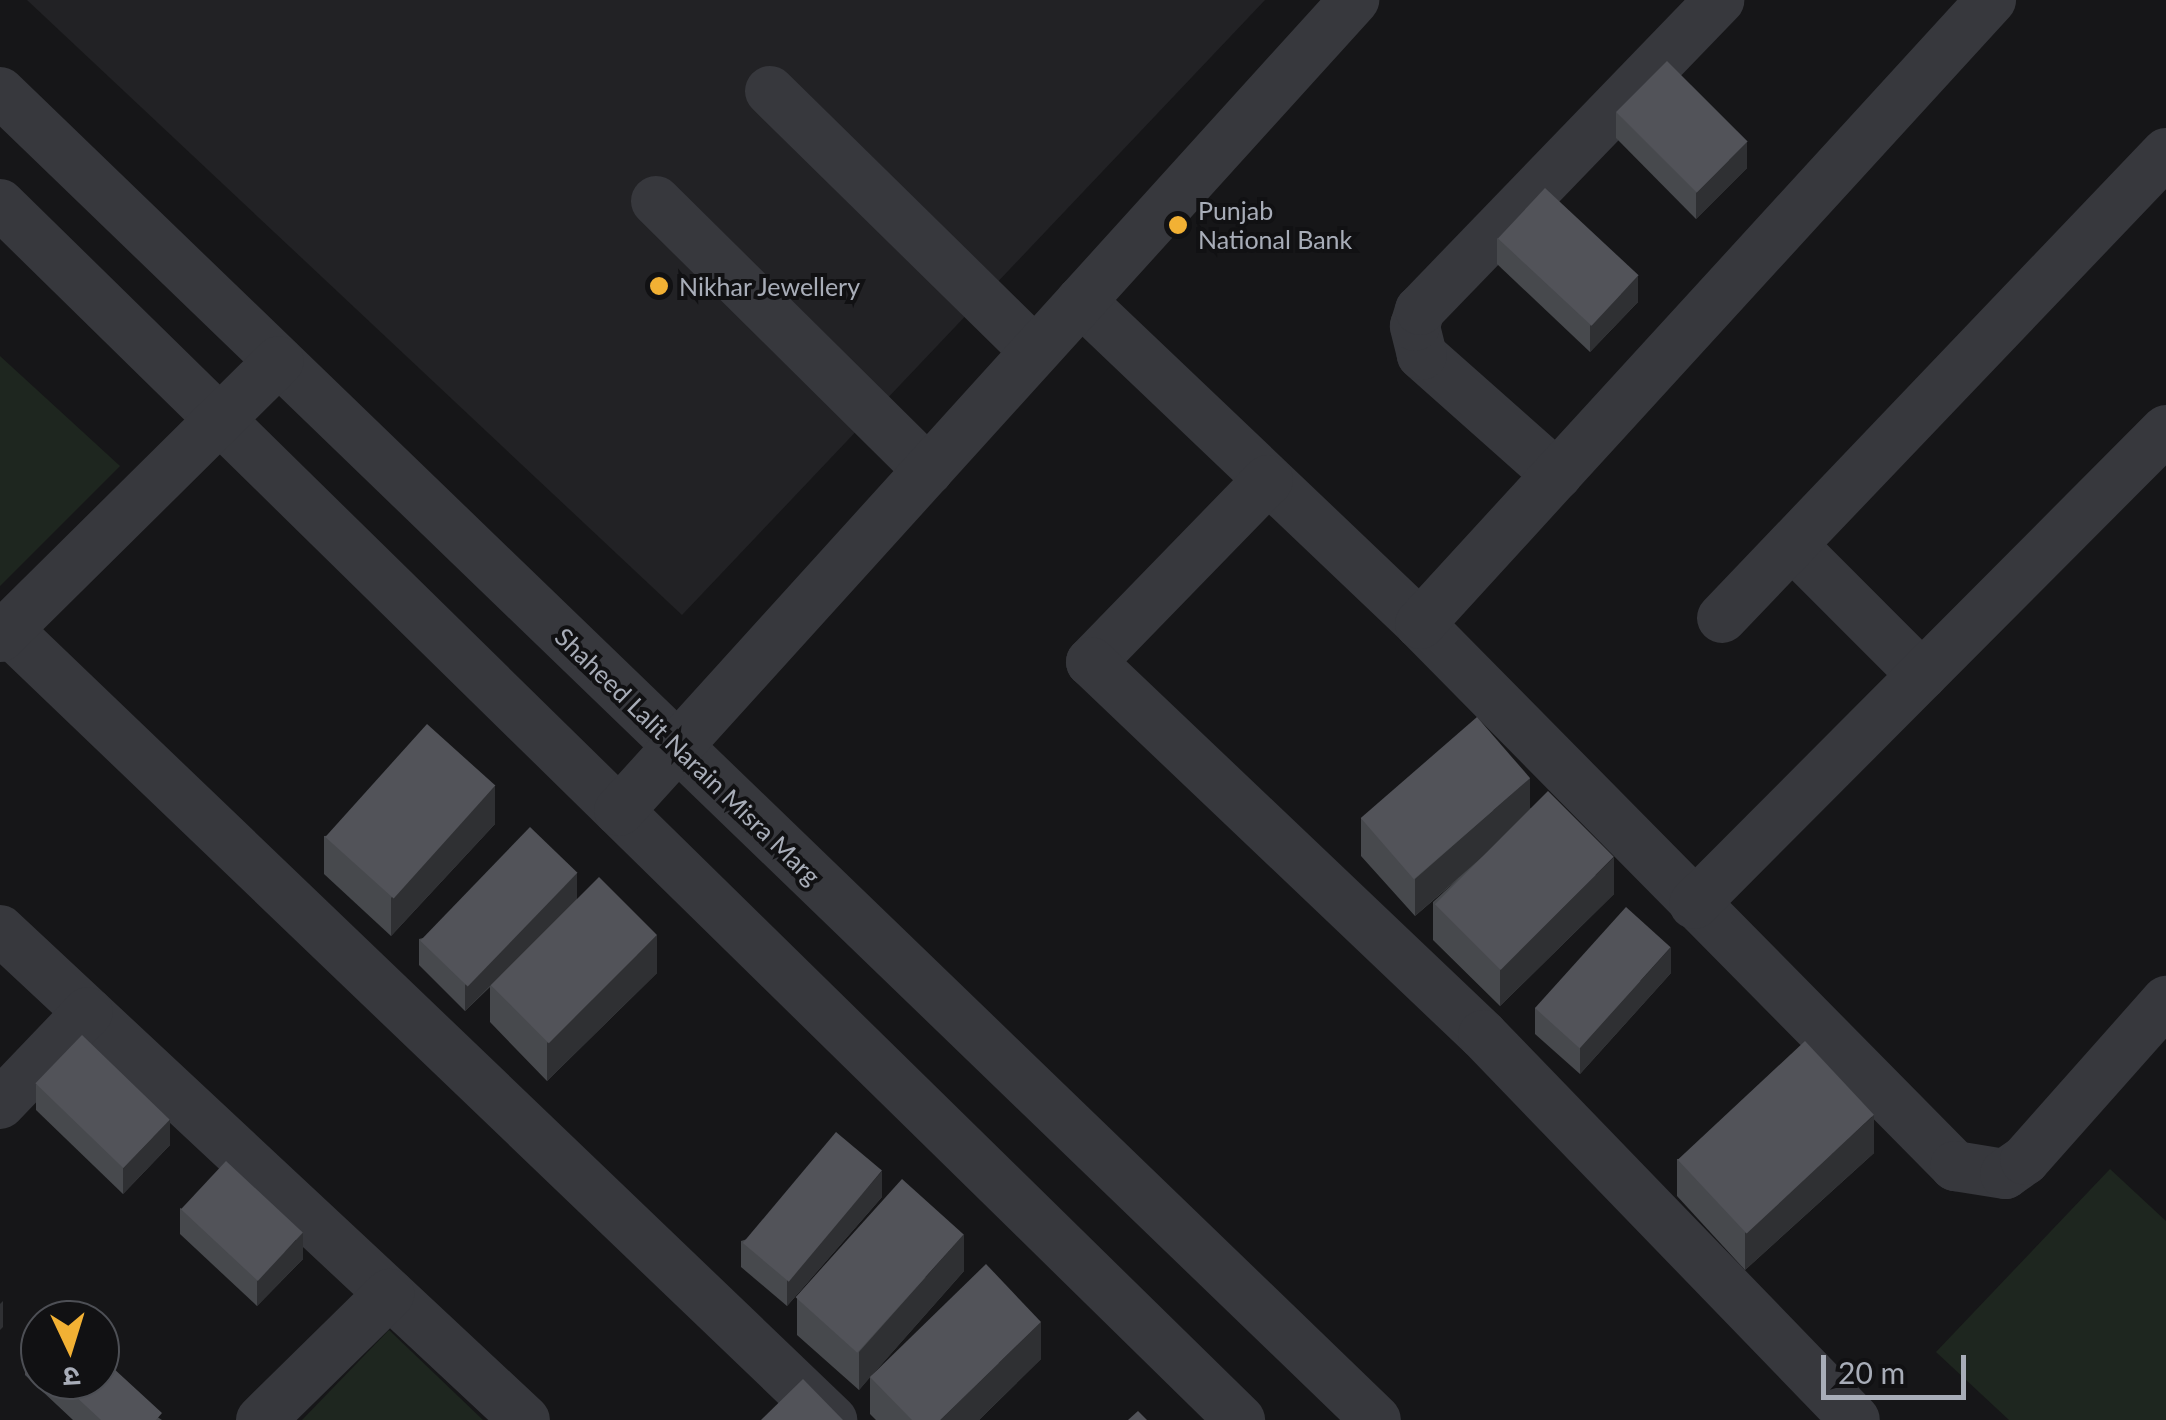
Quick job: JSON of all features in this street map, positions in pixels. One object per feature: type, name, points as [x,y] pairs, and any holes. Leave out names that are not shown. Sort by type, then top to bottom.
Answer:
[{"type":"street","points":[[619,811],[1354,0]]},
{"type":"street","points":[[1557,474],[1422,356],[1414,326],[1420,310],[1719,0]]},
{"type":"street","points":[[1420,624],[1992,0]]},
{"type":"street","points":[[770,90],[1036,351]]},
{"type":"street","name":"Shaheed Lalit Narain Misra Marg","points":[[0,92],[1376,1420]]},
{"type":"street","points":[[1722,618],[2166,153]]},
{"type":"street","points":[[656,201],[928,470]]},
{"type":"street","points":[[0,204],[1240,1420]]},
{"type":"street","points":[[1081,301],[1420,624],[1956,1166],[1978,1174],[2005,1174],[2024,1160],[2166,1002]]},
{"type":"street","points":[[279,361],[4,633],[832,1420]]},
{"type":"street","points":[[1694,904],[2166,430]]},
{"type":"street","points":[[1268,480],[1090,662],[1482,1036],[1854,1420]]},
{"type":"street","points":[[1792,545],[1922,675]]},
{"type":"street","points":[[0,930],[525,1420]]},
{"type":"street","points":[[0,1104],[88,1012]]},
{"type":"street","points":[[261,1420],[390,1294]]},
{"type":"shaded area","points":[[27,0],[1265,0],[682,615]]},
{"type":"shaded area","points":[[0,356],[120,466],[0,586]]},
{"type":"shaded area","points":[[2110,1169],[2166,1221],[2166,1420],[2009,1420],[1936,1352]]},
{"type":"shaded area","points":[[389,1330],[483,1420],[302,1420]]},
{"type":"building","points":[[1667,61],[1748,142],[1697,193],[1616,112]]},
{"type":"building","points":[[1545,188],[1639,275],[1592,326],[1498,238]]},
{"type":"building","points":[[1477,717],[1530,778],[1414,879],[1361,818]]},
{"type":"building","points":[[427,724],[495,786],[394,899],[325,837]]},
{"type":"building","points":[[1548,791],[1614,857],[1501,970],[1435,904]]},
{"type":"building","points":[[530,827],[577,873],[468,987],[420,941]]},
{"type":"building","points":[[599,877],[657,935],[549,1043],[491,985]]},
{"type":"building","points":[[1626,907],[1671,947],[1580,1048],[1535,1008]]},
{"type":"building","points":[[82,1035],[170,1120],[123,1168],[35,1083]]},
{"type":"building","points":[[1805,1041],[1874,1115],[1747,1234],[1678,1160]]},
{"type":"building","points":[[836,1132],[882,1171],[789,1282],[743,1243]]},
{"type":"building","points":[[226,1161],[303,1233],[258,1281],[181,1209]]},
{"type":"building","points":[[902,1179],[964,1235],[857,1353],[796,1297]]},
{"type":"building","points":[[986,1264],[1041,1322],[940,1420],[912,1420],[870,1377]]},
{"type":"building","points":[[120,1374],[162,1413],[156,1420],[101,1420],[80,1400],[120,1400]]},
{"type":"building","points":[[803,1379],[843,1420],[761,1420]]},
{"type":"building","points":[[1138,1411],[1147,1420],[1128,1420]]},
{"type":"place","name":"Punjab National Bank","points":[[1178,225]]},
{"type":"place","name":"Nikhar Jewellery","points":[[659,286]]}]
